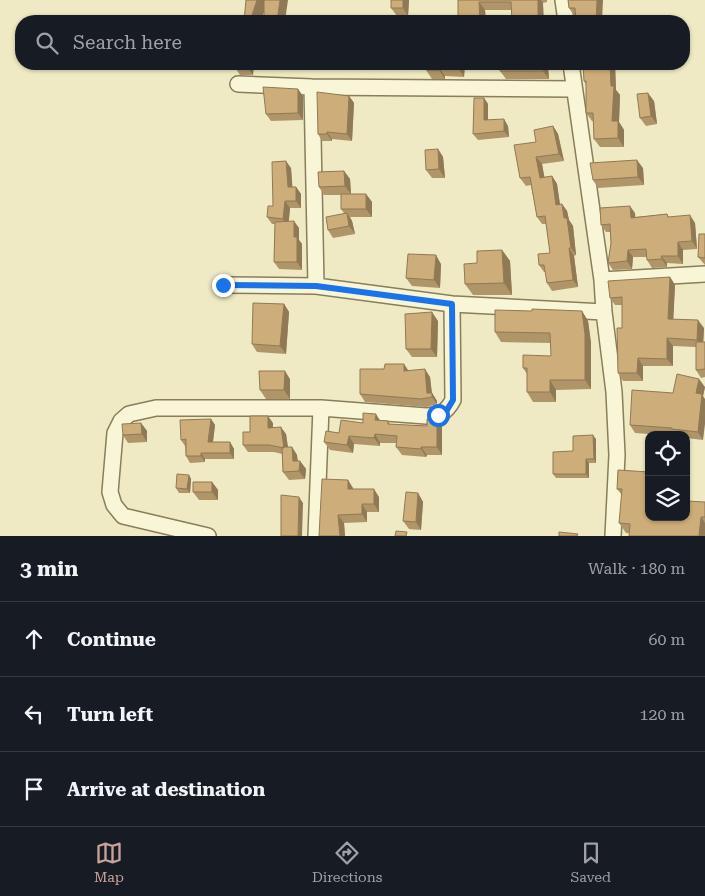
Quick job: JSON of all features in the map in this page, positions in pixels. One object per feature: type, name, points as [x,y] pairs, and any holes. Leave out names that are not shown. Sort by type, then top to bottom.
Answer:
[{"type":"street","points":[[563,0],[565,15]]},
{"type":"street","points":[[572,70],[602,280],[614,392],[617,455],[612,536]]},
{"type":"street","points":[[238,84],[312,87],[574,89]]},
{"type":"street","points":[[312,87],[316,286]]},
{"type":"street","points":[[602,280],[705,274]]},
{"type":"street","points":[[223,285],[316,286],[452,304],[604,312]]},
{"type":"street","points":[[208,536],[123,516],[114,505],[110,492],[115,433],[121,421],[130,414],[156,408],[321,408],[426,416],[438,415],[447,410],[453,400],[452,304]]},
{"type":"street","points":[[316,536],[321,408]]},
{"type":"building","points":[[246,0],[257,0],[252,15],[245,15]]},
{"type":"building","points":[[264,0],[280,0],[278,15],[264,15]]},
{"type":"building","points":[[391,0],[403,0],[403,8],[391,8]]},
{"type":"building","points":[[458,0],[538,0],[538,15],[512,15],[511,2],[479,2],[480,15],[458,15]]},
{"type":"building","points":[[568,0],[597,0],[596,15],[576,15],[575,8],[569,8]]},
{"type":"building","points":[[500,70],[543,70],[543,71]]},
{"type":"building","points":[[583,70],[610,70],[611,86],[614,86],[612,121],[618,121],[618,138],[594,139],[593,113],[586,113],[586,81],[584,81]]},
{"type":"building","points":[[263,87],[298,89],[298,113],[266,114]]},
{"type":"building","points":[[317,92],[349,96],[347,134],[327,132],[327,134],[318,134]]},
{"type":"building","points":[[648,93],[651,116],[640,118],[637,94]]},
{"type":"building","points":[[474,98],[484,98],[484,120],[504,119],[504,131],[473,134]]},
{"type":"building","points":[[553,126],[559,154],[536,157],[540,178],[552,176],[556,205],[562,204],[564,218],[567,218],[573,280],[547,283],[544,265],[539,265],[538,254],[550,253],[545,216],[537,217],[530,177],[520,178],[514,145],[536,142],[534,130]]},
{"type":"building","points":[[438,149],[439,169],[426,170],[425,150]]},
{"type":"building","points":[[637,160],[638,177],[593,180],[590,163]]},
{"type":"building","points":[[286,161],[288,187],[296,187],[296,201],[285,201],[283,219],[267,217],[268,206],[273,206],[272,162]]},
{"type":"building","points":[[344,171],[345,186],[319,187],[318,172]]},
{"type":"building","points":[[341,194],[366,194],[366,209],[341,209]]},
{"type":"building","points":[[630,206],[631,218],[667,214],[668,217],[690,215],[692,241],[678,242],[678,256],[661,256],[662,259],[647,260],[646,249],[628,250],[627,261],[608,263],[611,243],[610,224],[601,225],[600,208]]},
{"type":"building","points":[[347,213],[349,226],[328,230],[326,217]]},
{"type":"building","points":[[294,221],[294,237],[297,237],[297,262],[274,262],[275,222]]},
{"type":"building","points":[[699,234],[705,234],[705,258],[698,257]]},
{"type":"building","points":[[502,250],[504,283],[465,284],[464,264],[477,263],[477,251]]},
{"type":"building","points":[[408,254],[436,255],[434,280],[406,278]]},
{"type":"building","points":[[670,277],[668,319],[698,320],[697,340],[667,338],[667,359],[638,358],[637,373],[618,373],[617,328],[622,328],[622,297],[610,298],[608,281]]},
{"type":"building","points":[[253,303],[284,304],[280,346],[252,344]]},
{"type":"building","points":[[532,309],[582,311],[585,334],[585,380],[550,380],[550,392],[527,392],[527,368],[523,368],[523,355],[551,356],[550,333],[495,332],[495,310],[532,311]]},
{"type":"building","points":[[432,312],[431,349],[406,349],[405,314]]},
{"type":"building","points":[[696,342],[705,342],[705,369],[696,370]]},
{"type":"building","points":[[385,364],[404,364],[404,371],[425,369],[427,393],[432,393],[432,397],[421,399],[360,394],[360,369],[384,369]]},
{"type":"building","points":[[259,371],[285,371],[284,390],[260,390]]},
{"type":"building","points":[[677,374],[699,379],[696,393],[702,394],[698,432],[630,425],[632,390],[673,393]]},
{"type":"building","points":[[363,413],[376,414],[375,420],[388,421],[388,424],[427,426],[427,419],[437,419],[437,447],[421,447],[421,449],[396,447],[397,436],[375,434],[374,438],[349,436],[347,445],[324,442],[326,431],[339,433],[341,420],[363,423]]},
{"type":"building","points":[[250,416],[268,416],[268,428],[281,427],[284,448],[269,445],[243,445],[243,432],[250,432]]},
{"type":"building","points":[[211,419],[208,442],[230,442],[230,453],[201,453],[201,456],[186,456],[186,439],[181,440],[180,420]]},
{"type":"building","points":[[141,423],[142,434],[123,435],[122,424]]},
{"type":"building","points":[[593,435],[594,459],[586,459],[586,474],[553,474],[553,452],[573,451],[573,436]]},
{"type":"building","points":[[282,447],[292,447],[293,461],[300,461],[299,471],[283,472]]},
{"type":"building","points":[[618,470],[645,472],[645,521],[690,521],[690,501],[705,502],[705,517],[701,517],[699,536],[629,536],[630,524],[619,523],[622,489],[617,489]]},
{"type":"building","points":[[177,474],[189,475],[187,489],[176,488]]},
{"type":"building","points":[[322,479],[348,480],[348,489],[374,489],[374,504],[362,504],[362,514],[338,515],[340,536],[319,536]]},
{"type":"building","points":[[193,482],[212,482],[212,492],[193,492]]},
{"type":"building","points":[[406,492],[418,493],[416,522],[403,521]]},
{"type":"building","points":[[281,495],[299,497],[298,536],[281,536]]},
{"type":"building","points":[[396,531],[407,532],[406,536],[395,536]]},
{"type":"building","points":[[559,532],[578,534],[577,536],[559,536]]},
{"type":"route","points":[[223,285],[316,286],[452,304],[453,400],[447,410],[438,415]]}]
